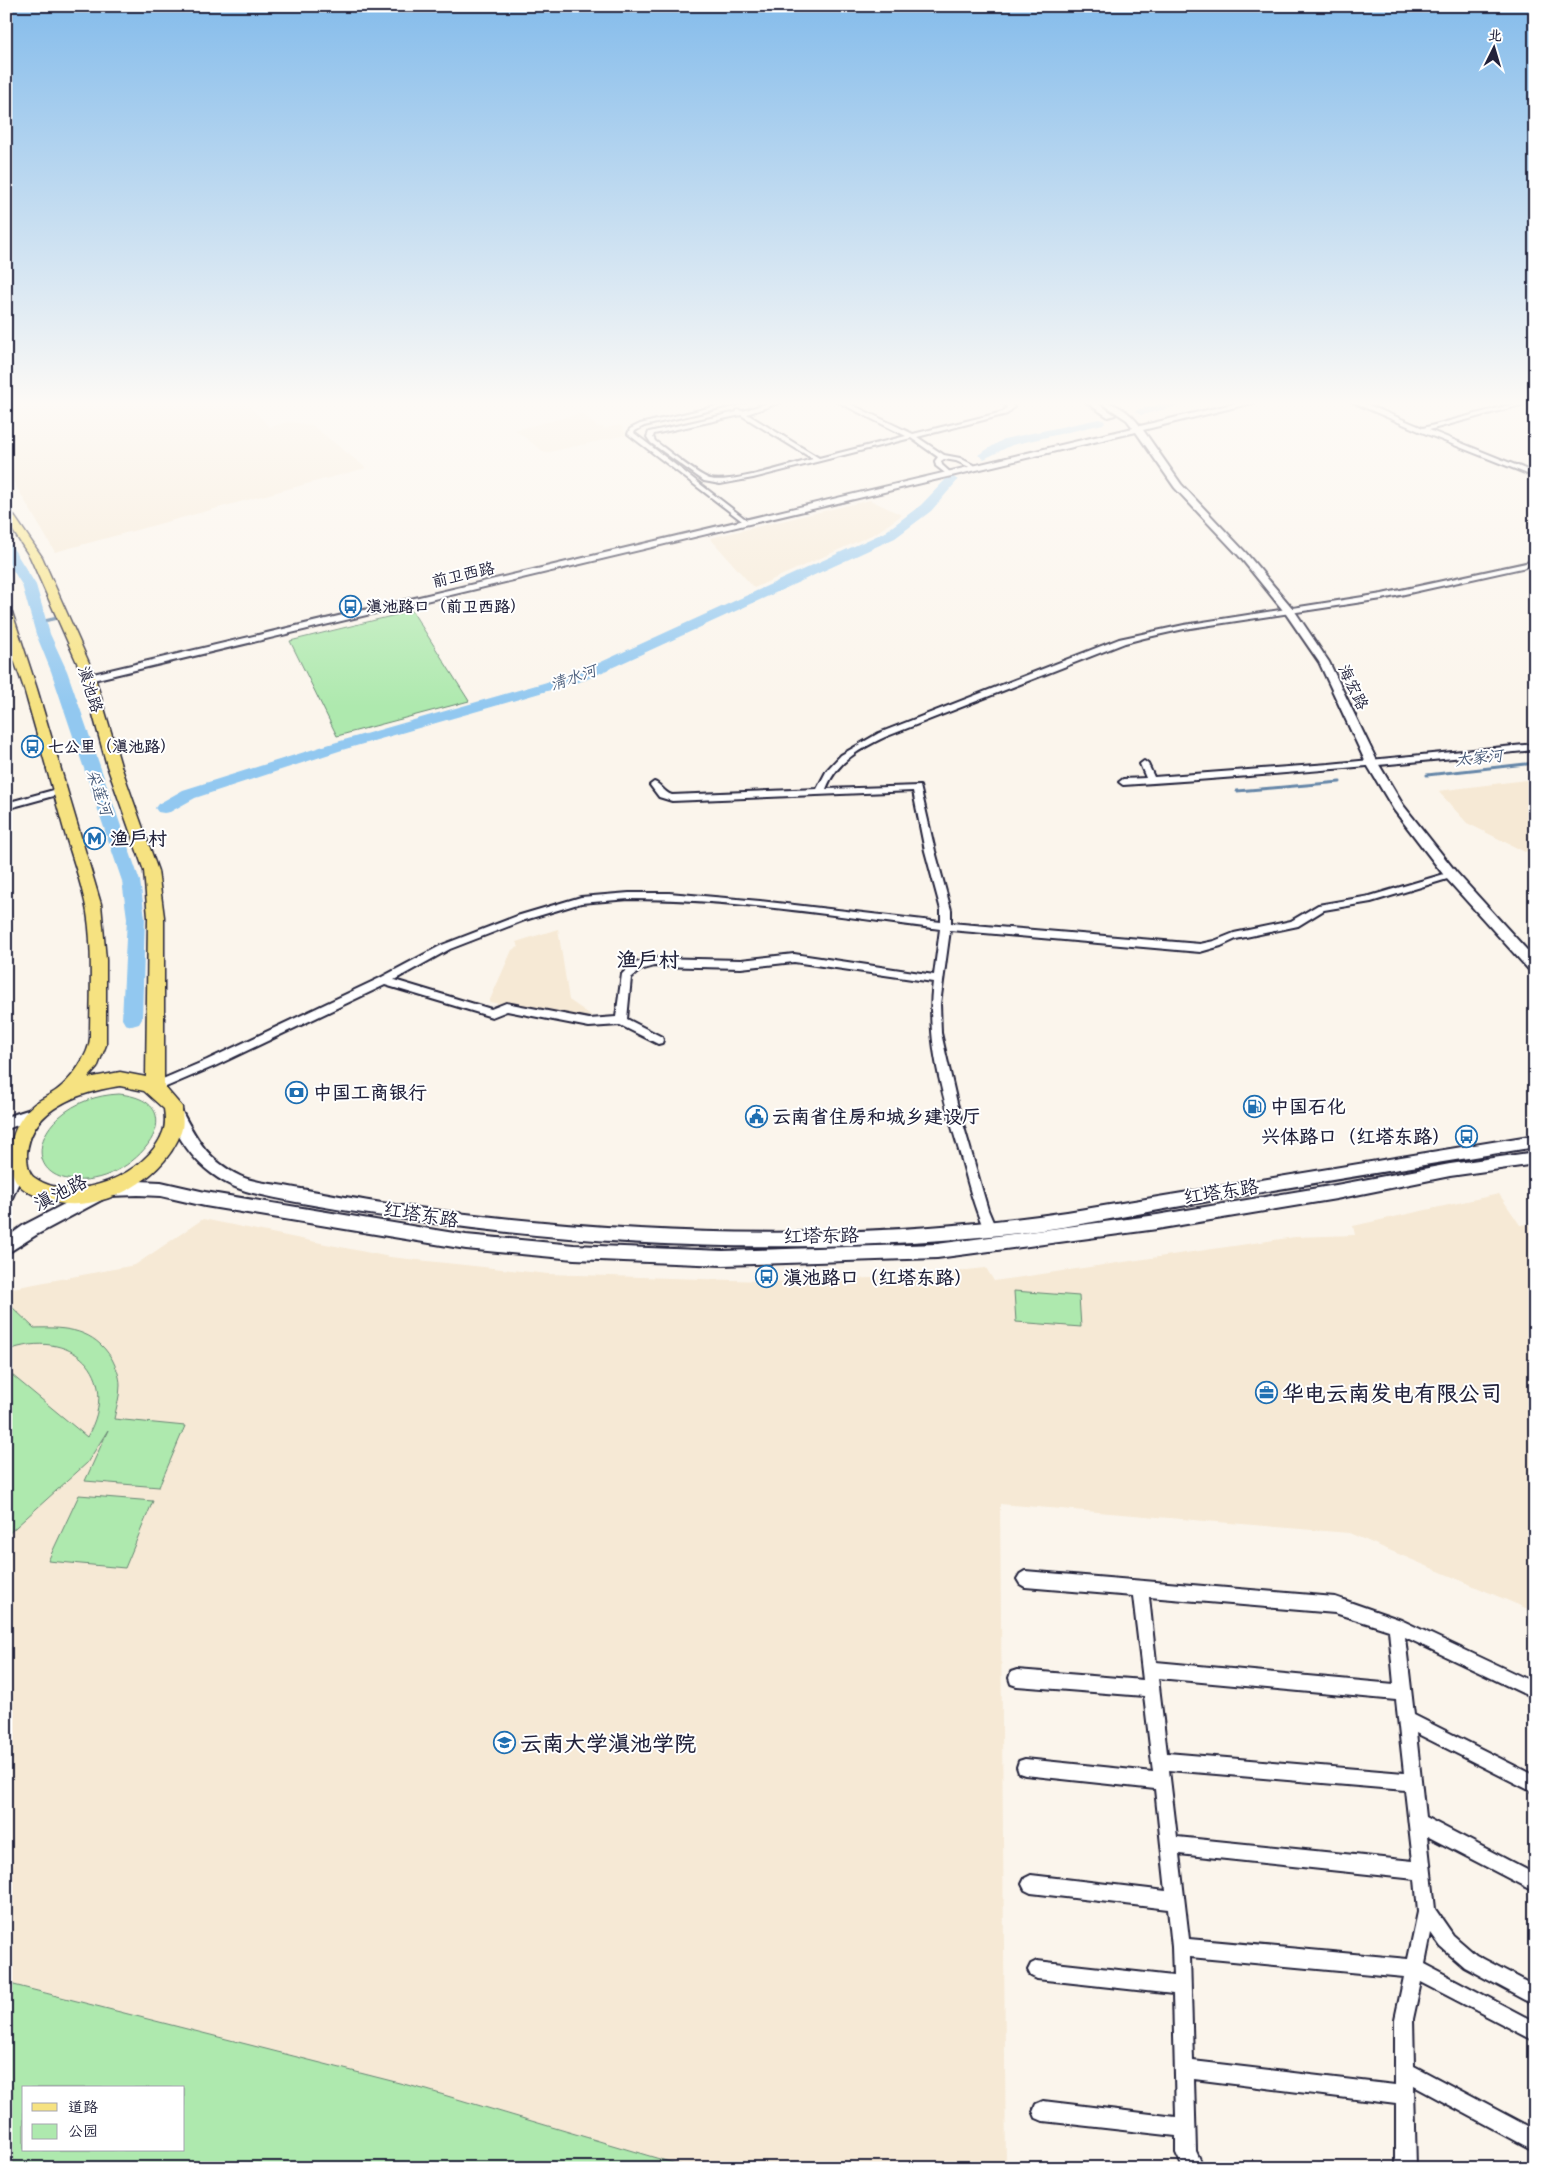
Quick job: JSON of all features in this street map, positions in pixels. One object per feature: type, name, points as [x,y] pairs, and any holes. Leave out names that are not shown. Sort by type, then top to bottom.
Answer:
[{"type":"main road","name":"前卫西路","points":[[89,676],[814,503]]},
{"type":"main road","name":"海宏路","points":[[1195,503],[1243,554],[1290,612],[1324,662],[1372,763],[1398,807],[1451,874],[1535,968]]},
{"type":"main road","name":"滇池路","points":[[6,512],[36,558],[89,676],[114,766],[151,871],[156,917],[155,1087]]},
{"type":"main road","points":[[6,612],[31,689],[92,904],[98,970],[98,1045],[91,1063],[63,1096]]},
{"type":"main road","points":[[6,1123],[36,1113],[63,1096],[86,1085],[120,1079],[140,1081],[155,1087],[173,1107],[173,1132],[158,1157],[138,1175],[107,1190],[76,1197],[53,1195],[28,1184],[16,1173],[18,1151],[25,1132],[36,1113]]},
{"type":"main road","name":"红塔东路","points":[[173,1107],[182,1132],[192,1148],[232,1180],[250,1186],[348,1205],[459,1221],[564,1232],[653,1238],[764,1241],[883,1237],[990,1229],[1076,1219],[1193,1197],[1535,1141]]},
{"type":"main road","name":"红塔东路","points":[[107,1190],[162,1189],[204,1199],[450,1239],[574,1252],[724,1258],[937,1251],[1157,1222],[1336,1192],[1450,1170],[1535,1158]]},
{"type":"main road","name":"滇池路","points":[[6,1193],[16,1173]]},
{"type":"main road","name":"滇池路","points":[[6,1247],[30,1230],[107,1190]]},
{"type":"street","points":[[722,503],[744,520]]},
{"type":"street","points":[[820,793],[830,769],[855,748],[960,703],[1122,641],[1150,632],[1290,612],[1497,573],[1535,563]]},
{"type":"street","points":[[1123,782],[1372,763],[1535,747]]},
{"type":"street","points":[[1144,764],[1151,780]]},
{"type":"street","points":[[654,785],[662,795],[672,798],[917,788],[930,852],[946,910],[946,926],[935,1004],[936,1033],[951,1103],[982,1210],[990,1229]]},
{"type":"street","points":[[6,806],[61,791]]},
{"type":"street","points":[[155,1087],[211,1063],[384,981],[446,947],[521,918],[581,900],[629,896],[669,896],[777,906],[946,926],[1200,948],[1216,944],[1234,936],[1294,924],[1321,907],[1371,899],[1451,874]]},
{"type":"street","points":[[621,1021],[626,977],[636,967],[654,962],[741,964],[794,958],[938,979]]},
{"type":"street","points":[[384,981],[492,1014],[506,1007],[589,1023],[621,1021],[658,1040]]},
{"type":"street","points":[[1025,1579],[1335,1605],[1396,1625],[1535,1691]]},
{"type":"street","points":[[1140,1588],[1181,1947],[1186,2153],[1194,2168]]},
{"type":"street","points":[[1396,1625],[1427,1912],[1404,2019],[1406,2168]]},
{"type":"street","points":[[1149,1669],[1404,1694]]},
{"type":"street","points":[[1017,1678],[1151,1689]]},
{"type":"street","points":[[1406,1720],[1535,1785]]},
{"type":"street","points":[[1160,1761],[1414,1782]]},
{"type":"street","points":[[1025,1767],[1162,1781]]},
{"type":"street","points":[[1418,1822],[1535,1883]]},
{"type":"street","points":[[1170,1845],[1423,1870]]},
{"type":"street","points":[[1031,1884],[1176,1901]]},
{"type":"street","points":[[1427,1912],[1447,1941],[1470,1962],[1535,1996]]},
{"type":"street","points":[[1181,1947],[1415,1969],[1535,2032]]},
{"type":"street","points":[[1037,1970],[1182,1986]]},
{"type":"street","points":[[1185,2069],[1405,2096]]},
{"type":"street","points":[[1405,2071],[1535,2140]]},
{"type":"street","points":[[1043,2111],[1186,2128]]},
{"type":"shaded area","points":[[26,503],[235,503],[55,552]]},
{"type":"shaded area","points":[[855,503],[877,503],[902,515],[876,533],[754,588],[710,538]]},
{"type":"shaded area","points":[[1535,779],[1535,846],[1525,852],[1467,823],[1438,791]]},
{"type":"shaded area","points":[[558,929],[569,1000],[592,1016],[577,1018],[489,1002],[512,950],[519,947],[516,942]]},
{"type":"shaded area","name":"云南大学滇池学院","points":[[1499,1194],[1520,1225],[1535,1223],[1535,1612],[1349,1533],[1000,1504],[1006,2168],[690,2168],[427,2090],[6,1983],[6,1291],[8,1289],[135,1265],[203,1219],[390,1257],[548,1274],[791,1282],[911,1276],[986,1268],[994,1281],[1295,1237],[1355,1235],[1353,1226]]},
{"type":"green space","points":[[412,611],[469,701],[337,736],[290,641]]},
{"type":"green space","points":[[119,1094],[143,1100],[154,1111],[156,1126],[150,1142],[137,1157],[119,1169],[98,1178],[76,1180],[62,1178],[52,1173],[45,1166],[41,1147],[50,1127],[59,1117],[80,1103],[103,1096]]},
{"type":"green space","points":[[1014,1291],[1079,1296],[1081,1327],[1016,1322]]},
{"type":"green space","points":[[11,1306],[34,1328],[58,1328],[79,1332],[97,1341],[105,1349],[115,1365],[120,1382],[114,1419],[185,1426],[159,1487],[85,1481],[108,1430],[87,1463],[6,1536],[6,1370],[87,1437],[97,1414],[99,1393],[94,1376],[84,1361],[70,1351],[51,1345],[30,1345],[6,1351],[6,1310]]},
{"type":"green space","points":[[79,1495],[153,1501],[125,1568],[48,1561]]},
{"type":"green space","points":[[6,1983],[427,2090],[690,2168],[6,2168]]},
{"type":"waterway","name":"清水河","points":[[164,808],[189,794],[336,747],[580,677],[890,535],[930,503]]},
{"type":"waterway","name":"采莲河","points":[[6,548],[29,585],[43,634],[59,671],[131,881],[136,918],[132,1019]]},
{"type":"waterway","points":[[40,622],[57,618]]},
{"type":"waterway","name":"太家河","points":[[1427,775],[1535,763]]},
{"type":"waterway","name":"太家河","points":[[1237,791],[1340,782]]},
{"type":"place","name":"滇池路口（前卫西路）","points":[[350,606]]},
{"type":"place","name":"七公里（滇池路）","points":[[32,746]]},
{"type":"place","name":"渔户村","points":[[94,838]]},
{"type":"place","name":"中国工商银行","points":[[297,1092]]},
{"type":"place","name":"中国石化","points":[[1254,1106]]},
{"type":"place","name":"云南省住房和城乡建设厅","points":[[756,1116]]},
{"type":"place","name":"兴体路口（红塔东路）","points":[[1467,1136]]},
{"type":"place","name":"滇池路口（红塔东路）","points":[[767,1277]]},
{"type":"place","name":"华电云南发电有限公司","points":[[1266,1393]]},
{"type":"place","name":"云南大学滇池学院","points":[[504,1743]]},
{"type":"district","name":"渔户村","points":[[648,960]]}]
